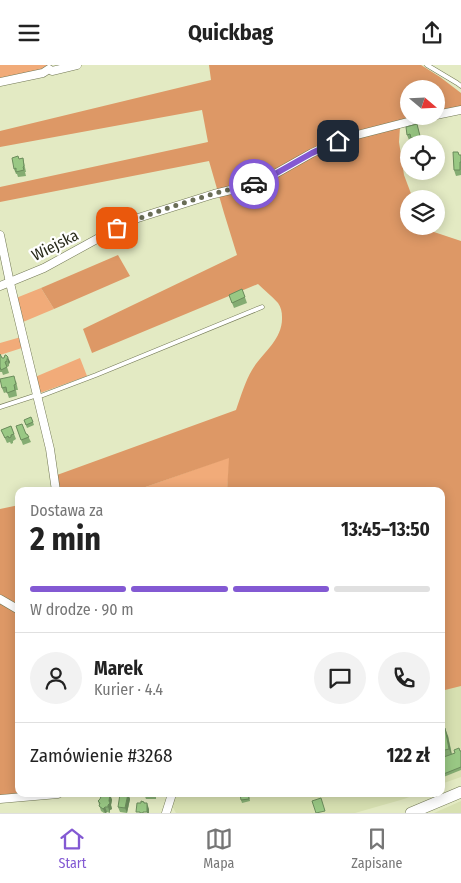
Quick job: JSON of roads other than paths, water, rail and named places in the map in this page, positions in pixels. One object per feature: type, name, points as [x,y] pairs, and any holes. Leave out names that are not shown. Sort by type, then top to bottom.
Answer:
[{"type":"street","points":[[0,82],[43,73],[49,67],[52,71],[77,65]]},
{"type":"street","points":[[445,113],[461,110]]},
{"type":"street","name":"Wiejska","points":[[0,286],[44,267],[138,218],[215,193],[252,185],[338,141],[400,124]]},
{"type":"street","points":[[0,235],[50,449],[55,487]]},
{"type":"street","points":[[0,599],[15,608]]},
{"type":"street","points":[[416,812],[461,792]]},
{"type":"street","points":[[0,799],[23,797]]},
{"type":"street","points":[[166,813],[171,797]]},
{"type":"lane","points":[[427,65],[461,86]]},
{"type":"lane","points":[[0,407],[38,396],[122,365],[262,307]]}]
